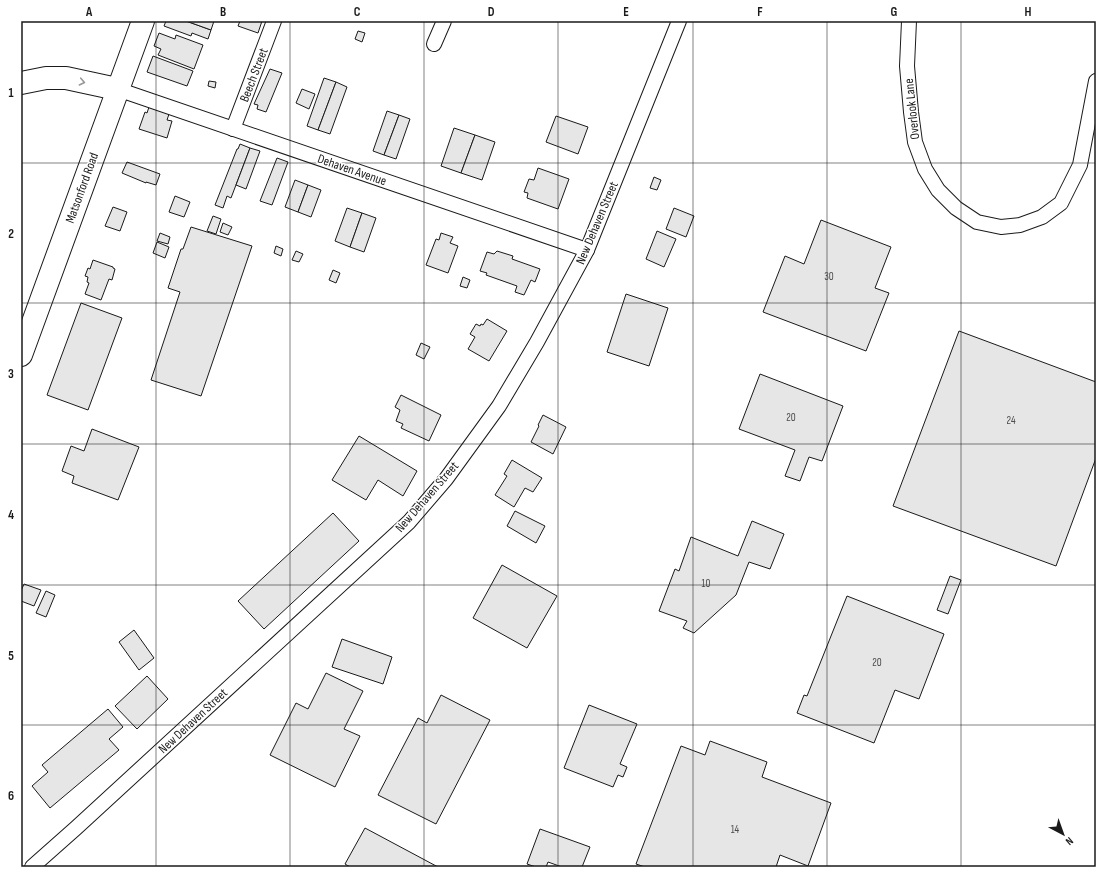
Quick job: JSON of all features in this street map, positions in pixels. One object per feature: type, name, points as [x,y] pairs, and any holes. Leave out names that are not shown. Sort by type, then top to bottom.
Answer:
[{"type":"main road","name":"Matsonford Road","points":[[21,354],[143,21]]},
{"type":"main road","points":[[21,83],[46,78],[66,78],[117,89]]},
{"type":"street","name":"Beech Street","points":[[233,129],[274,21]]},
{"type":"street","points":[[434,44],[444,21]]},
{"type":"street","name":"New Dehaven Street","points":[[32,867],[409,522],[446,479],[499,406],[537,342],[587,250],[679,21]]},
{"type":"street","name":"Overlook Lane","points":[[909,21],[908,66],[911,112],[915,142],[925,169],[938,190],[956,208],[977,222],[1001,226],[1020,225],[1042,217],[1061,204],[1080,165],[1096,83]]},
{"type":"street","name":"Dehaven Avenue","points":[[117,89],[587,250]]},
{"type":"building","points":[[166,21],[186,21],[211,30],[208,39],[192,33],[191,36],[164,26]]},
{"type":"building","points":[[186,21],[214,21],[211,30]]},
{"type":"building","points":[[240,21],[262,21],[258,33],[238,26]]},
{"type":"building","points":[[358,31],[365,33],[362,42],[355,39]]},
{"type":"building","points":[[159,33],[175,39],[176,35],[203,45],[194,69],[158,55],[161,49],[154,46]]},
{"type":"building","points":[[153,56],[193,71],[187,86],[147,72]]},
{"type":"building","points":[[270,69],[282,73],[266,112],[257,109],[258,105],[254,104]]},
{"type":"building","points":[[324,78],[336,82],[318,130],[307,126]]},
{"type":"building","points":[[209,81],[216,82],[215,88],[208,86]]},
{"type":"building","points":[[336,82],[347,87],[330,134],[318,130]]},
{"type":"building","points":[[302,89],[315,94],[309,109],[296,103]]},
{"type":"building","points":[[149,107],[169,114],[167,120],[172,121],[167,138],[139,129],[145,112],[147,113]]},
{"type":"building","points":[[387,111],[399,115],[384,155],[373,151]]},
{"type":"building","points":[[399,115],[410,119],[396,159],[384,155]]},
{"type":"building","points":[[556,116],[588,127],[578,154],[546,142]]},
{"type":"building","points":[[454,128],[475,135],[461,173],[441,166]]},
{"type":"building","points":[[475,135],[495,142],[482,180],[461,173]]},
{"type":"building","points":[[240,144],[250,148],[231,198],[227,196],[223,208],[215,205]]},
{"type":"building","points":[[250,148],[260,151],[246,189],[236,185]]},
{"type":"building","points":[[277,158],[288,162],[272,205],[260,201]]},
{"type":"building","points":[[127,162],[160,174],[156,185],[146,183],[122,173]]},
{"type":"building","points":[[538,168],[569,179],[558,209],[527,198],[528,193],[524,192],[529,179],[534,180]]},
{"type":"building","points":[[654,177],[661,180],[657,190],[650,188]]},
{"type":"building","points":[[295,180],[308,185],[298,212],[285,207]]},
{"type":"building","points":[[308,185],[321,190],[311,217],[298,212]]},
{"type":"building","points":[[175,196],[190,202],[184,217],[169,212]]},
{"type":"building","points":[[113,207],[127,212],[120,231],[105,226]]},
{"type":"building","points":[[347,208],[362,213],[350,247],[335,241]]},
{"type":"building","points":[[674,208],[694,216],[686,237],[666,229]]},
{"type":"building","points":[[362,213],[376,218],[364,252],[350,247]]},
{"type":"building","points":[[213,216],[221,219],[216,234],[207,231]]},
{"type":"building","points":[[821,220],[891,247],[875,288],[889,293],[866,351],[763,312],[785,256],[804,264]]},
{"type":"building","points":[[223,223],[232,227],[228,235],[220,232]]},
{"type":"building","points":[[191,227],[252,246],[201,396],[151,380],[180,292],[168,288],[181,249],[183,249]]},
{"type":"building","points":[[657,231],[676,239],[664,267],[646,259]]},
{"type":"building","points":[[160,233],[170,237],[168,244],[157,241]]},
{"type":"building","points":[[441,233],[453,237],[450,243],[458,246],[448,273],[426,265],[436,239],[439,240]]},
{"type":"building","points":[[157,242],[169,247],[165,258],[153,253]]},
{"type":"building","points":[[276,246],[283,249],[281,256],[274,253]]},
{"type":"building","points":[[296,251],[303,254],[299,262],[292,260]]},
{"type":"building","points":[[497,251],[513,256],[512,259],[540,269],[535,282],[531,280],[524,295],[515,292],[517,286],[486,275],[487,273],[480,271],[487,252],[494,254]]},
{"type":"building","points":[[93,260],[115,269],[112,280],[109,279],[101,300],[85,294],[89,283],[87,282],[88,277],[85,276],[88,268],[90,269]]},
{"type":"building","points":[[333,270],[340,273],[336,283],[329,280]]},
{"type":"building","points":[[463,277],[470,280],[467,288],[460,286]]},
{"type":"building","points":[[626,294],[668,308],[649,366],[607,352]]},
{"type":"building","points":[[81,303],[122,318],[88,410],[47,395]]},
{"type":"building","points":[[487,319],[507,331],[489,361],[468,349],[475,337],[470,334],[476,324],[480,326],[481,324],[483,325]]},
{"type":"building","points":[[959,331],[1096,382],[1096,458],[1056,566],[893,506]]},
{"type":"building","points":[[421,343],[430,347],[424,359],[416,355]]},
{"type":"building","points":[[760,374],[843,406],[822,461],[809,457],[800,481],[785,476],[795,450],[739,429]]},
{"type":"building","points":[[401,395],[441,415],[429,441],[401,428],[403,424],[396,421],[400,410],[395,407]]},
{"type":"building","points":[[543,415],[566,427],[553,454],[531,442]]},
{"type":"building","points":[[92,429],[139,447],[118,500],[72,483],[74,476],[62,471],[71,446],[84,451]]},
{"type":"building","points":[[359,436],[417,471],[403,496],[378,480],[366,500],[332,480]]},
{"type":"building","points":[[512,460],[542,478],[533,492],[525,488],[514,507],[495,495],[507,476],[504,474]]},
{"type":"building","points":[[515,511],[545,526],[536,543],[507,526]]},
{"type":"building","points":[[333,513],[359,541],[264,629],[238,601]]},
{"type":"building","points":[[752,521],[784,534],[770,569],[749,562],[736,595],[694,633],[683,628],[687,621],[659,611],[675,569],[679,571],[691,537],[738,556]]},
{"type":"building","points":[[502,565],[557,596],[527,648],[473,618]]},
{"type":"building","points":[[950,576],[961,580],[948,614],[937,610]]},
{"type":"building","points":[[24,584],[41,590],[34,606],[21,601],[21,591]]},
{"type":"building","points":[[46,591],[55,595],[46,617],[36,613]]},
{"type":"building","points":[[847,596],[944,634],[919,699],[895,690],[874,743],[797,713],[804,695],[807,696]]},
{"type":"building","points":[[134,630],[154,658],[139,670],[119,642]]},
{"type":"building","points":[[342,639],[392,657],[383,684],[332,667]]},
{"type":"building","points":[[326,673],[363,691],[344,729],[360,736],[335,787],[270,755],[296,703],[308,709]]},
{"type":"building","points":[[147,676],[168,699],[137,729],[115,706]]},
{"type":"building","points":[[441,695],[490,720],[436,824],[378,795],[418,718],[427,723]]},
{"type":"building","points":[[589,705],[637,724],[620,764],[627,767],[623,777],[618,775],[613,787],[564,768]]},
{"type":"building","points":[[108,709],[123,727],[109,739],[119,750],[50,808],[32,786],[48,772],[42,765]]},
{"type":"building","points":[[710,741],[767,762],[762,777],[831,803],[808,866],[780,855],[776,867],[645,867],[636,864],[681,746],[705,755]]},
{"type":"building","points":[[365,828],[438,867],[350,867],[345,864]]},
{"type":"building","points":[[540,829],[590,847],[582,867],[562,867],[548,862],[546,867],[536,867],[527,864]]}]
